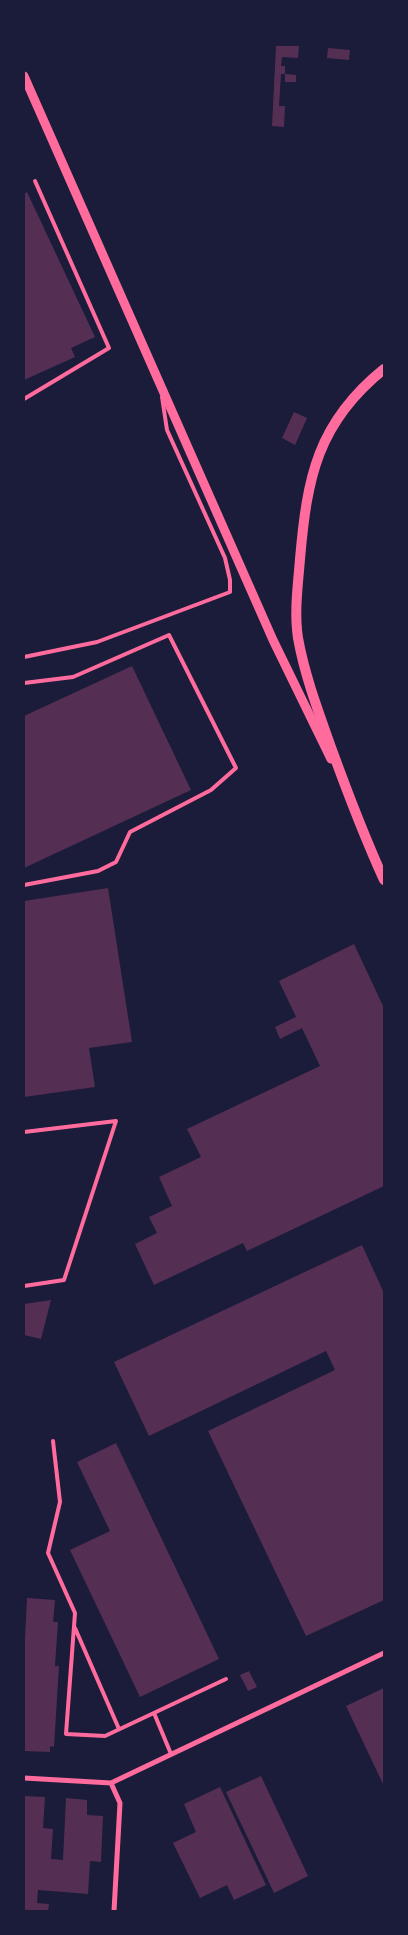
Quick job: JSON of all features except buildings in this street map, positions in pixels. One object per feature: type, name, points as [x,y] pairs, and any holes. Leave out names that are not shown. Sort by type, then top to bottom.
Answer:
[{"type":"main road","points":[[384,369],[365,385],[343,410],[323,441],[316,460],[302,529],[296,603],[298,637],[315,705],[348,793],[384,880]]},
{"type":"street","points":[[24,76],[273,640],[348,793]]},
{"type":"street","points":[[24,1778],[111,1783],[384,1653]]},
{"type":"street","points":[[111,1783],[120,1803],[114,1911]]},
{"type":"lane","points":[[24,400],[110,348],[35,181]]},
{"type":"lane","points":[[24,657],[97,642],[230,592],[230,580],[225,558],[167,430],[161,387]]},
{"type":"lane","points":[[24,683],[73,677],[169,635],[236,768],[211,790],[130,832],[116,862],[98,872],[24,885]]},
{"type":"lane","points":[[24,1132],[116,1121],[64,1280],[24,1286]]},
{"type":"lane","points":[[53,1441],[60,1502],[48,1553],[75,1613],[66,1734],[105,1736],[226,1680]]},
{"type":"lane","points":[[74,1626],[119,1729]]},
{"type":"lane","points":[[154,1713],[171,1754]]}]
